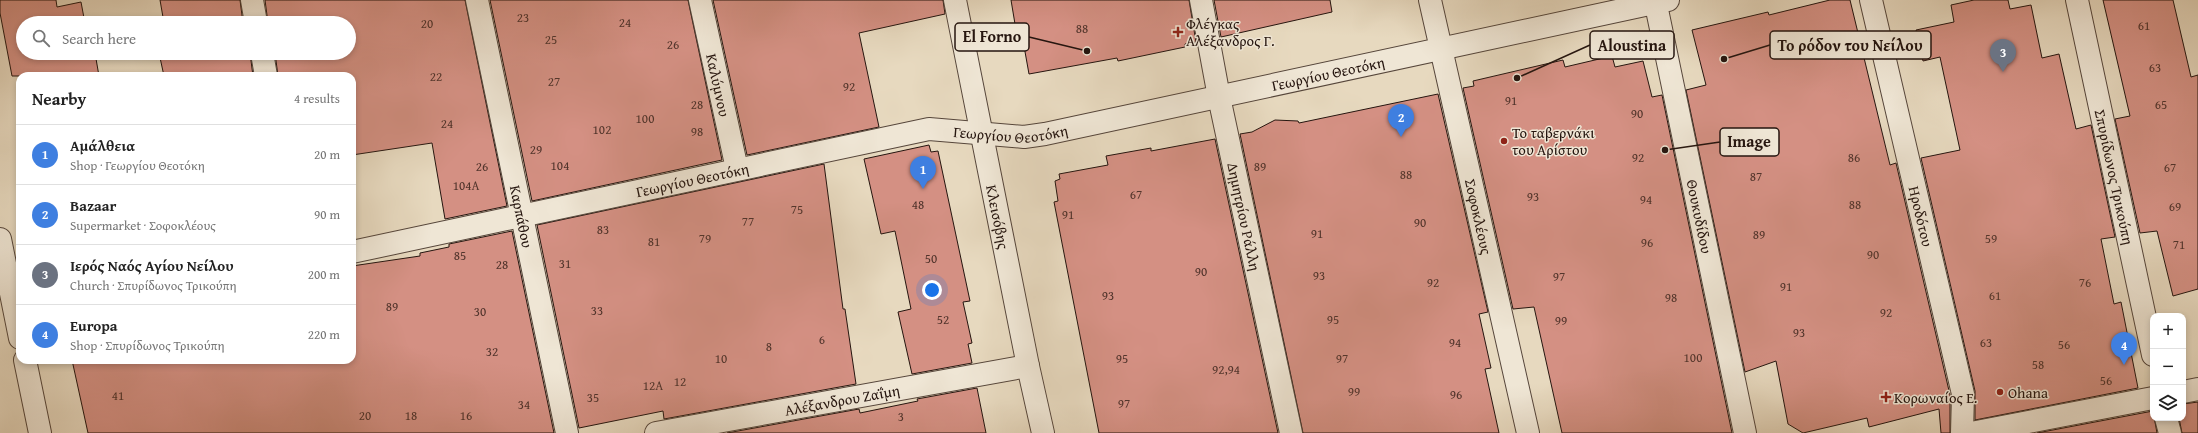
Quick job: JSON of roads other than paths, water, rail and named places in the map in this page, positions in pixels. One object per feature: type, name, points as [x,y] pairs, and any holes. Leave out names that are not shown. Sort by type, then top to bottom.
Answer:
[{"type":"street","points":[[252,0],[255,16]]},
{"type":"street","name":"Καρπάθου","points":[[478,0],[521,216],[567,433]]},
{"type":"street","name":"Καλύμνου","points":[[700,0],[737,169]]},
{"type":"street","name":"Κλεισόβης","points":[[954,0],[1028,366],[1043,433]]},
{"type":"street","name":"Δημητρίου Ράλλη","points":[[1201,0],[1219,97],[1291,433]]},
{"type":"street","name":"Σοφοκλέους","points":[[1430,0],[1528,433]]},
{"type":"street","name":"Ηροδότου","points":[[1871,0],[1962,394],[1962,433]]},
{"type":"street","name":"Σπυρίδωνος Τρικούπη","points":[[2077,0],[2152,349]]},
{"type":"street","name":"Γεωργίου Θεοτόκη","points":[[356,251],[929,129],[1024,137],[1045,134],[1660,1]]},
{"type":"street","name":"Θουκυδίδου","points":[[1660,1],[1745,433]]},
{"type":"street","points":[[263,60],[265,72]]},
{"type":"street","points":[[0,239],[14,327]]},
{"type":"street","points":[[26,364],[40,433]]},
{"type":"street","name":"Αλέξανδρου Ζαΐμη","points":[[656,433],[1028,366]]},
{"type":"street","points":[[2186,391],[2198,389]]},
{"type":"street","points":[[1971,433],[2150,399]]},
{"type":"street","points":[[2167,421],[2170,433]]},
{"type":"place","name":"Φλέγκας Αλέξανδρος Γ.","points":[[1178,32]]},
{"type":"place","name":"El Forno","points":[[1087,51]]},
{"type":"place","name":"Το ρόδον του Νείλου","points":[[1724,59]]},
{"type":"place","name":"Ιερός Ναός Αγίου Νείλου","points":[[2003,72]]},
{"type":"place","name":"Aloustina","points":[[1517,78]]},
{"type":"place","name":"Bazaar","points":[[1401,137]]},
{"type":"place","name":"Το ταβερνάκι του Αρίστου","points":[[1504,141]]},
{"type":"place","name":"Image","points":[[1665,150]]},
{"type":"place","name":"Αμάλθεια","points":[[923,189]]},
{"type":"place","name":"Europa","points":[[2124,365]]},
{"type":"place","name":"Ohana","points":[[2000,392]]},
{"type":"place","name":"Κορωναίος Ε.","points":[[1886,397]]}]
